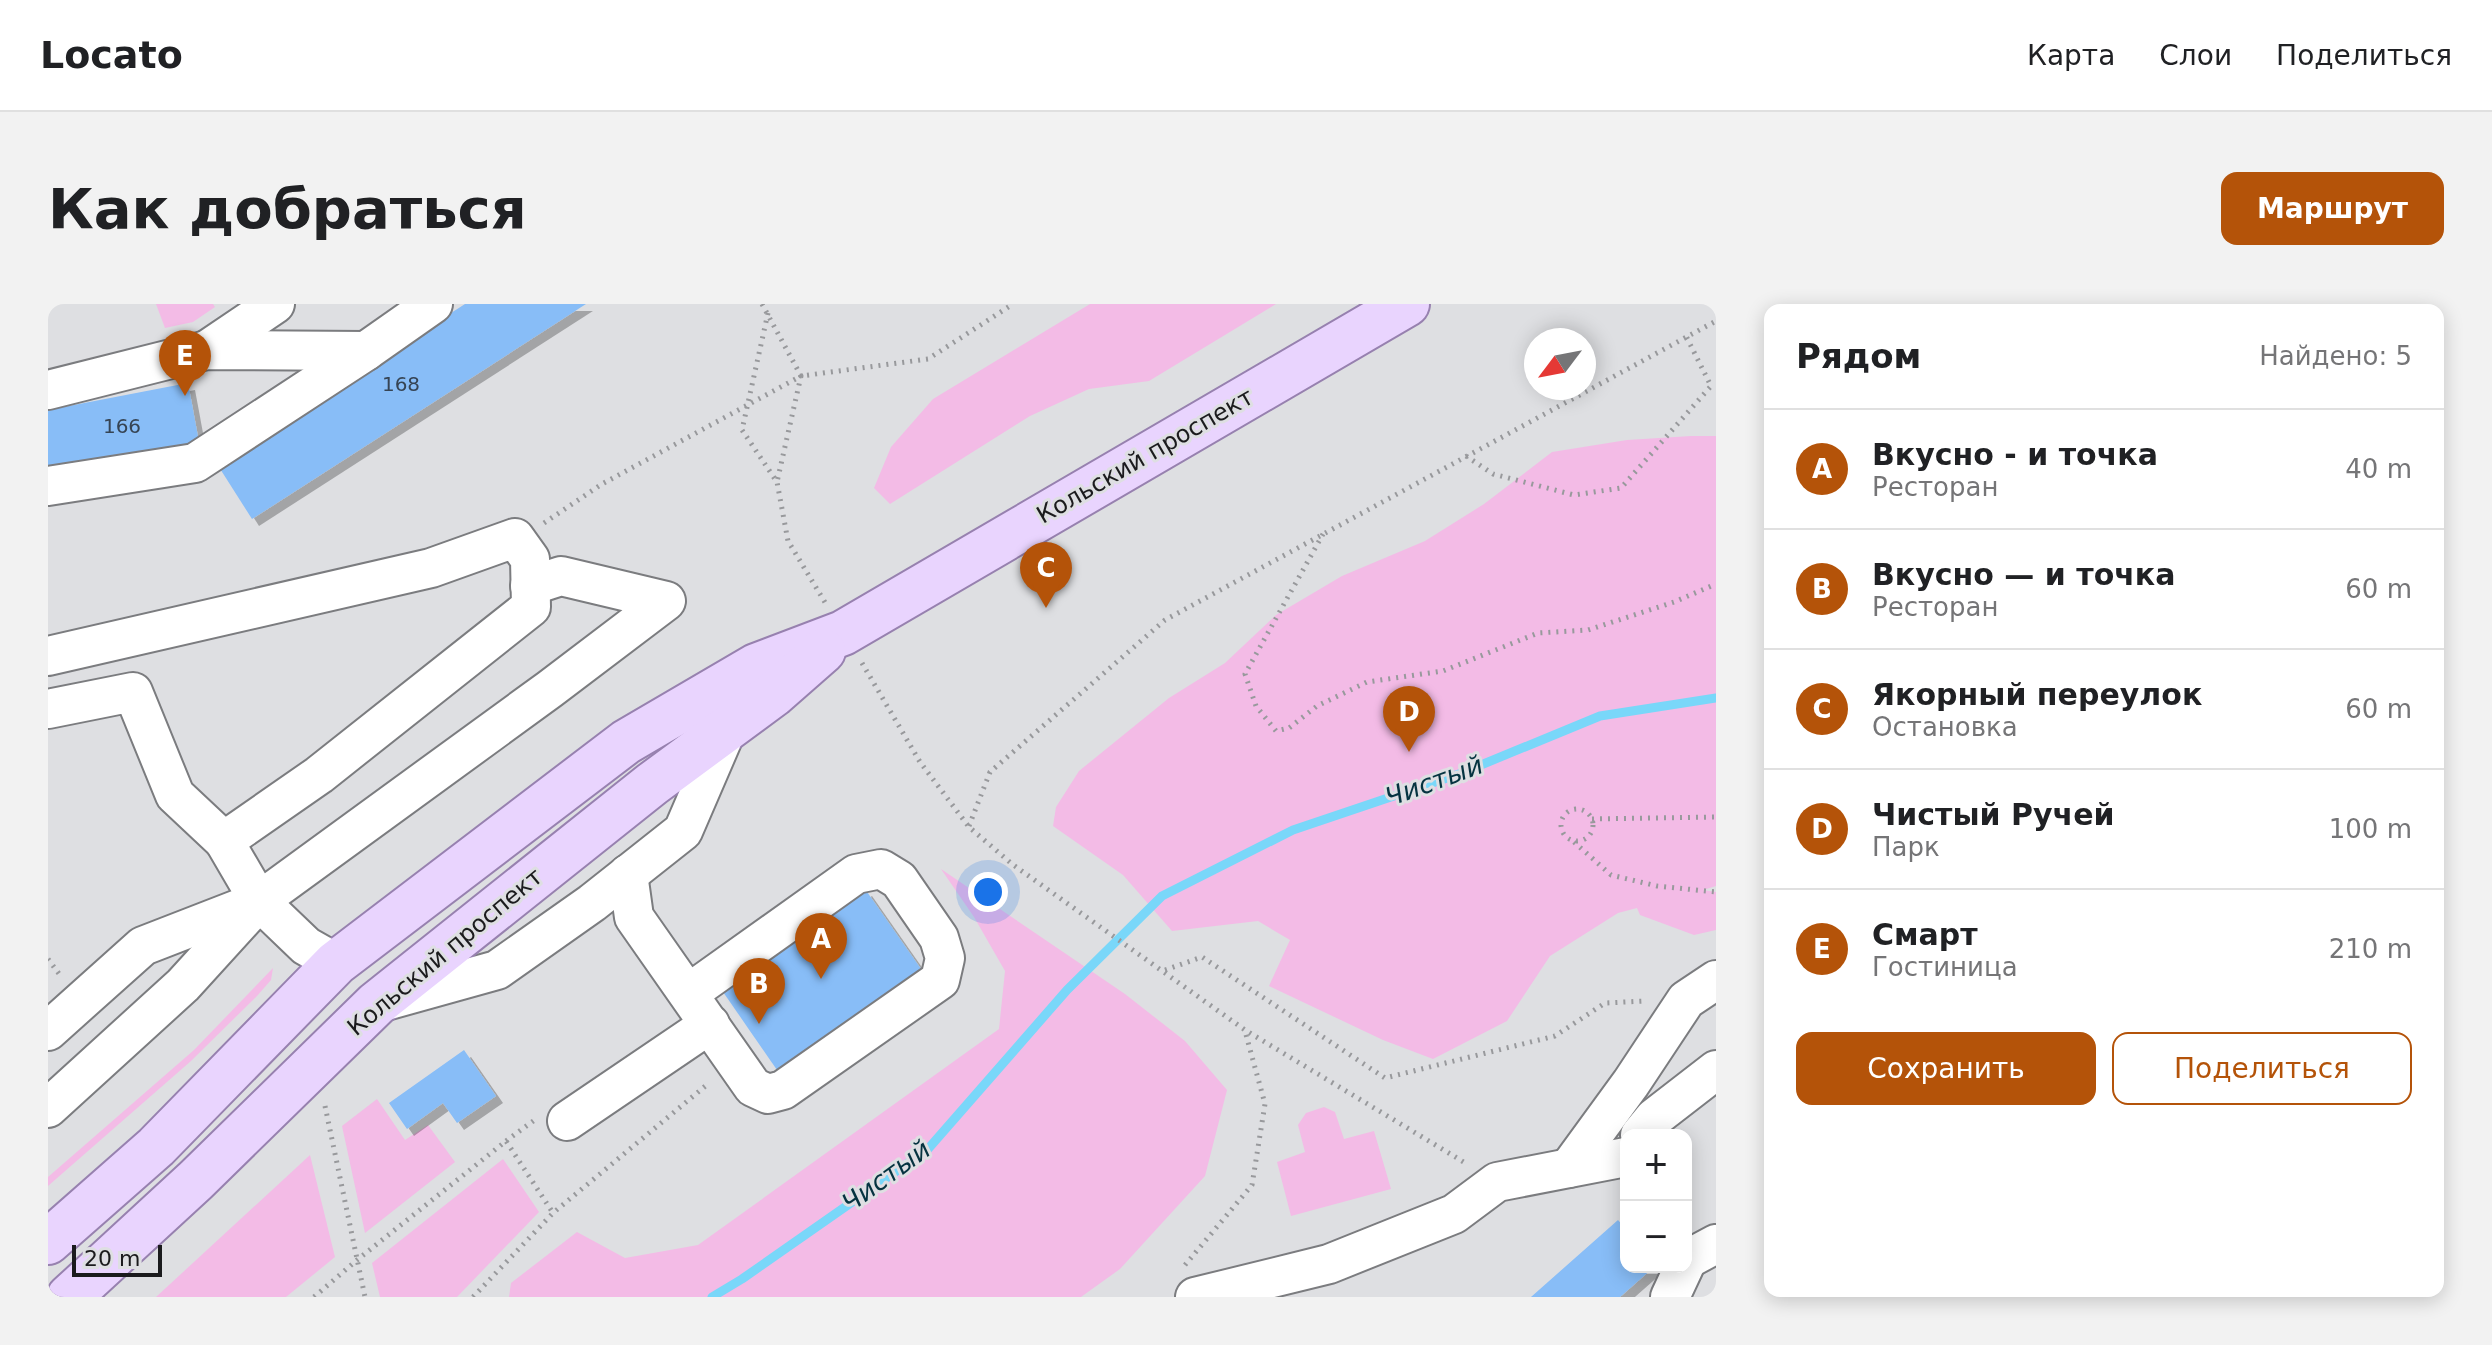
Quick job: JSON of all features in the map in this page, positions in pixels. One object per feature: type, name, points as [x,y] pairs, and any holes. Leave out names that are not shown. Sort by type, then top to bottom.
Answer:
[{"type":"main road","name":"Кольский проспект","points":[[48,1242],[156,1147],[336,963],[626,742],[756,666],[843,633],[1407,304]]},
{"type":"main road","name":"Кольский проспект","points":[[69,1297],[196,1180],[376,1004],[652,784],[774,694],[843,633]]},
{"type":"main road","points":[[626,742],[651,743],[658,750],[658,765],[652,784]]},
{"type":"street","points":[[207,350],[275,304]]},
{"type":"street","points":[[48,486],[195,463],[433,304]]},
{"type":"street","points":[[48,390],[207,350],[366,351]]},
{"type":"street","points":[[48,656],[431,568],[515,538],[530,559],[531,607],[319,775],[224,841]]},
{"type":"street","points":[[48,1108],[183,985],[259,901],[666,601],[561,576],[530,586]]},
{"type":"street","points":[[48,709],[133,692],[175,795],[224,841],[259,901],[306,946],[336,963]]},
{"type":"street","points":[[376,1004],[497,970],[592,903],[683,831],[727,729]]},
{"type":"street","points":[[628,874],[634,917],[753,1087],[768,1094],[783,1090],[940,980],[945,958],[939,938],[899,880],[881,869],[856,874],[689,993]]},
{"type":"street","points":[[48,1031],[143,946],[259,901]]},
{"type":"street","points":[[592,903],[634,917]]},
{"type":"street","points":[[1569,1168],[1701,990]]},
{"type":"street","points":[[567,1121],[710,1024]]},
{"type":"street","points":[[1645,1129],[1654,1118],[1716,1070]]},
{"type":"street","points":[[1186,1286],[1329,1264],[1454,1214],[1497,1182],[1620,1158]]},
{"type":"street","points":[[1670,1297],[1683,1273]]},
{"type":"path","points":[[762,304],[801,376],[777,482],[788,541],[920,762],[969,827],[1012,864],[1245,1030],[1497,1182]]},
{"type":"path","points":[[515,538],[538,527],[602,484],[748,402],[801,376],[928,359],[1013,304]]},
{"type":"path","points":[[768,313],[742,430],[777,482]]},
{"type":"path","points":[[969,827],[990,772],[1165,620],[1716,321]]},
{"type":"path","points":[[1466,456],[1493,474],[1574,495],[1621,488],[1714,385],[1686,336]]},
{"type":"path","points":[[1323,534],[1245,674],[1256,706],[1276,731],[1289,728],[1317,706],[1367,682],[1443,671],[1538,633],[1588,630],[1674,602],[1716,584]]},
{"type":"path","points":[[1716,817],[1592,819],[1580,809],[1565,813],[1560,822],[1562,833],[1611,875],[1657,886],[1716,892]]},
{"type":"path","points":[[1574,842],[1590,835],[1592,819]]},
{"type":"path","points":[[1164,971],[1202,957],[1385,1078],[1555,1036],[1605,1003],[1701,990]]},
{"type":"path","points":[[48,959],[62,974],[55,981]]},
{"type":"path","points":[[1186,1286],[1252,1185],[1265,1104],[1245,1030]]},
{"type":"path","points":[[473,1297],[553,1213],[736,1061]]},
{"type":"path","points":[[324,1101],[365,1297]]},
{"type":"path","points":[[314,1297],[506,1141],[553,1213]]},
{"type":"shaded area","points":[[156,304],[213,304],[215,307],[193,322],[165,328]]},
{"type":"shaded area","points":[[1090,304],[1276,304],[1149,381],[1089,389],[1030,416],[890,504],[874,488],[891,447],[933,399]]},
{"type":"shaded area","points":[[1716,436],[1716,886],[1703,890],[1716,892],[1716,930],[1694,935],[1640,915],[1637,908],[1618,913],[1550,956],[1507,1021],[1433,1059],[1383,1040],[1269,986],[1290,940],[1258,921],[1172,931],[1123,875],[1053,826],[1056,807],[1079,771],[1169,698],[1225,663],[1276,615],[1342,576],[1425,541],[1484,504],[1552,452],[1627,440]]},
{"type":"shaded area","points":[[941,869],[1125,994],[1185,1041],[1227,1090],[1205,1176],[1120,1269],[1081,1297],[509,1297],[511,1283],[577,1232],[625,1258],[698,1245],[999,1029],[1005,971],[974,917]]},
{"type":"shaded area","points":[[273,968],[271,980],[257,996],[191,1061],[48,1186],[48,1177],[194,1050]]},
{"type":"shaded area","points":[[377,1099],[405,1140],[428,1125],[455,1162],[365,1233],[342,1126]]},
{"type":"shaded area","points":[[1324,1107],[1335,1112],[1344,1139],[1374,1131],[1391,1189],[1291,1216],[1277,1162],[1305,1152],[1298,1125],[1306,1113]]},
{"type":"shaded area","points":[[310,1155],[335,1257],[286,1297],[156,1297]]},
{"type":"shaded area","points":[[503,1159],[539,1212],[457,1297],[380,1297],[372,1263]]},
{"type":"building","points":[[465,304],[586,304],[252,519],[217,464]]},
{"type":"building","points":[[188,383],[199,442],[48,471],[48,410]]},
{"type":"building","points":[[865,889],[921,969],[777,1070],[721,989]]},
{"type":"building","points":[[464,1050],[496,1096],[457,1123],[443,1103],[407,1129],[389,1103]]},
{"type":"building","points":[[1618,1220],[1620,1273],[1647,1273],[1620,1297],[1531,1297]]},
{"type":"waterway","name":"Чистый","points":[[712,1297],[928,1149],[1067,990],[1162,896],[1293,830],[1459,774],[1600,716],[1716,698]]},
{"type":"place","name":"Смарт","points":[[185,396]]},
{"type":"place","name":"Якорный переулок","points":[[1046,608]]},
{"type":"place","name":"Чистый Ручей","points":[[1409,752]]},
{"type":"place","name":"Вкусно - и точка","points":[[821,979]]},
{"type":"place","name":"Вкусно — и точка","points":[[759,1024]]}]
